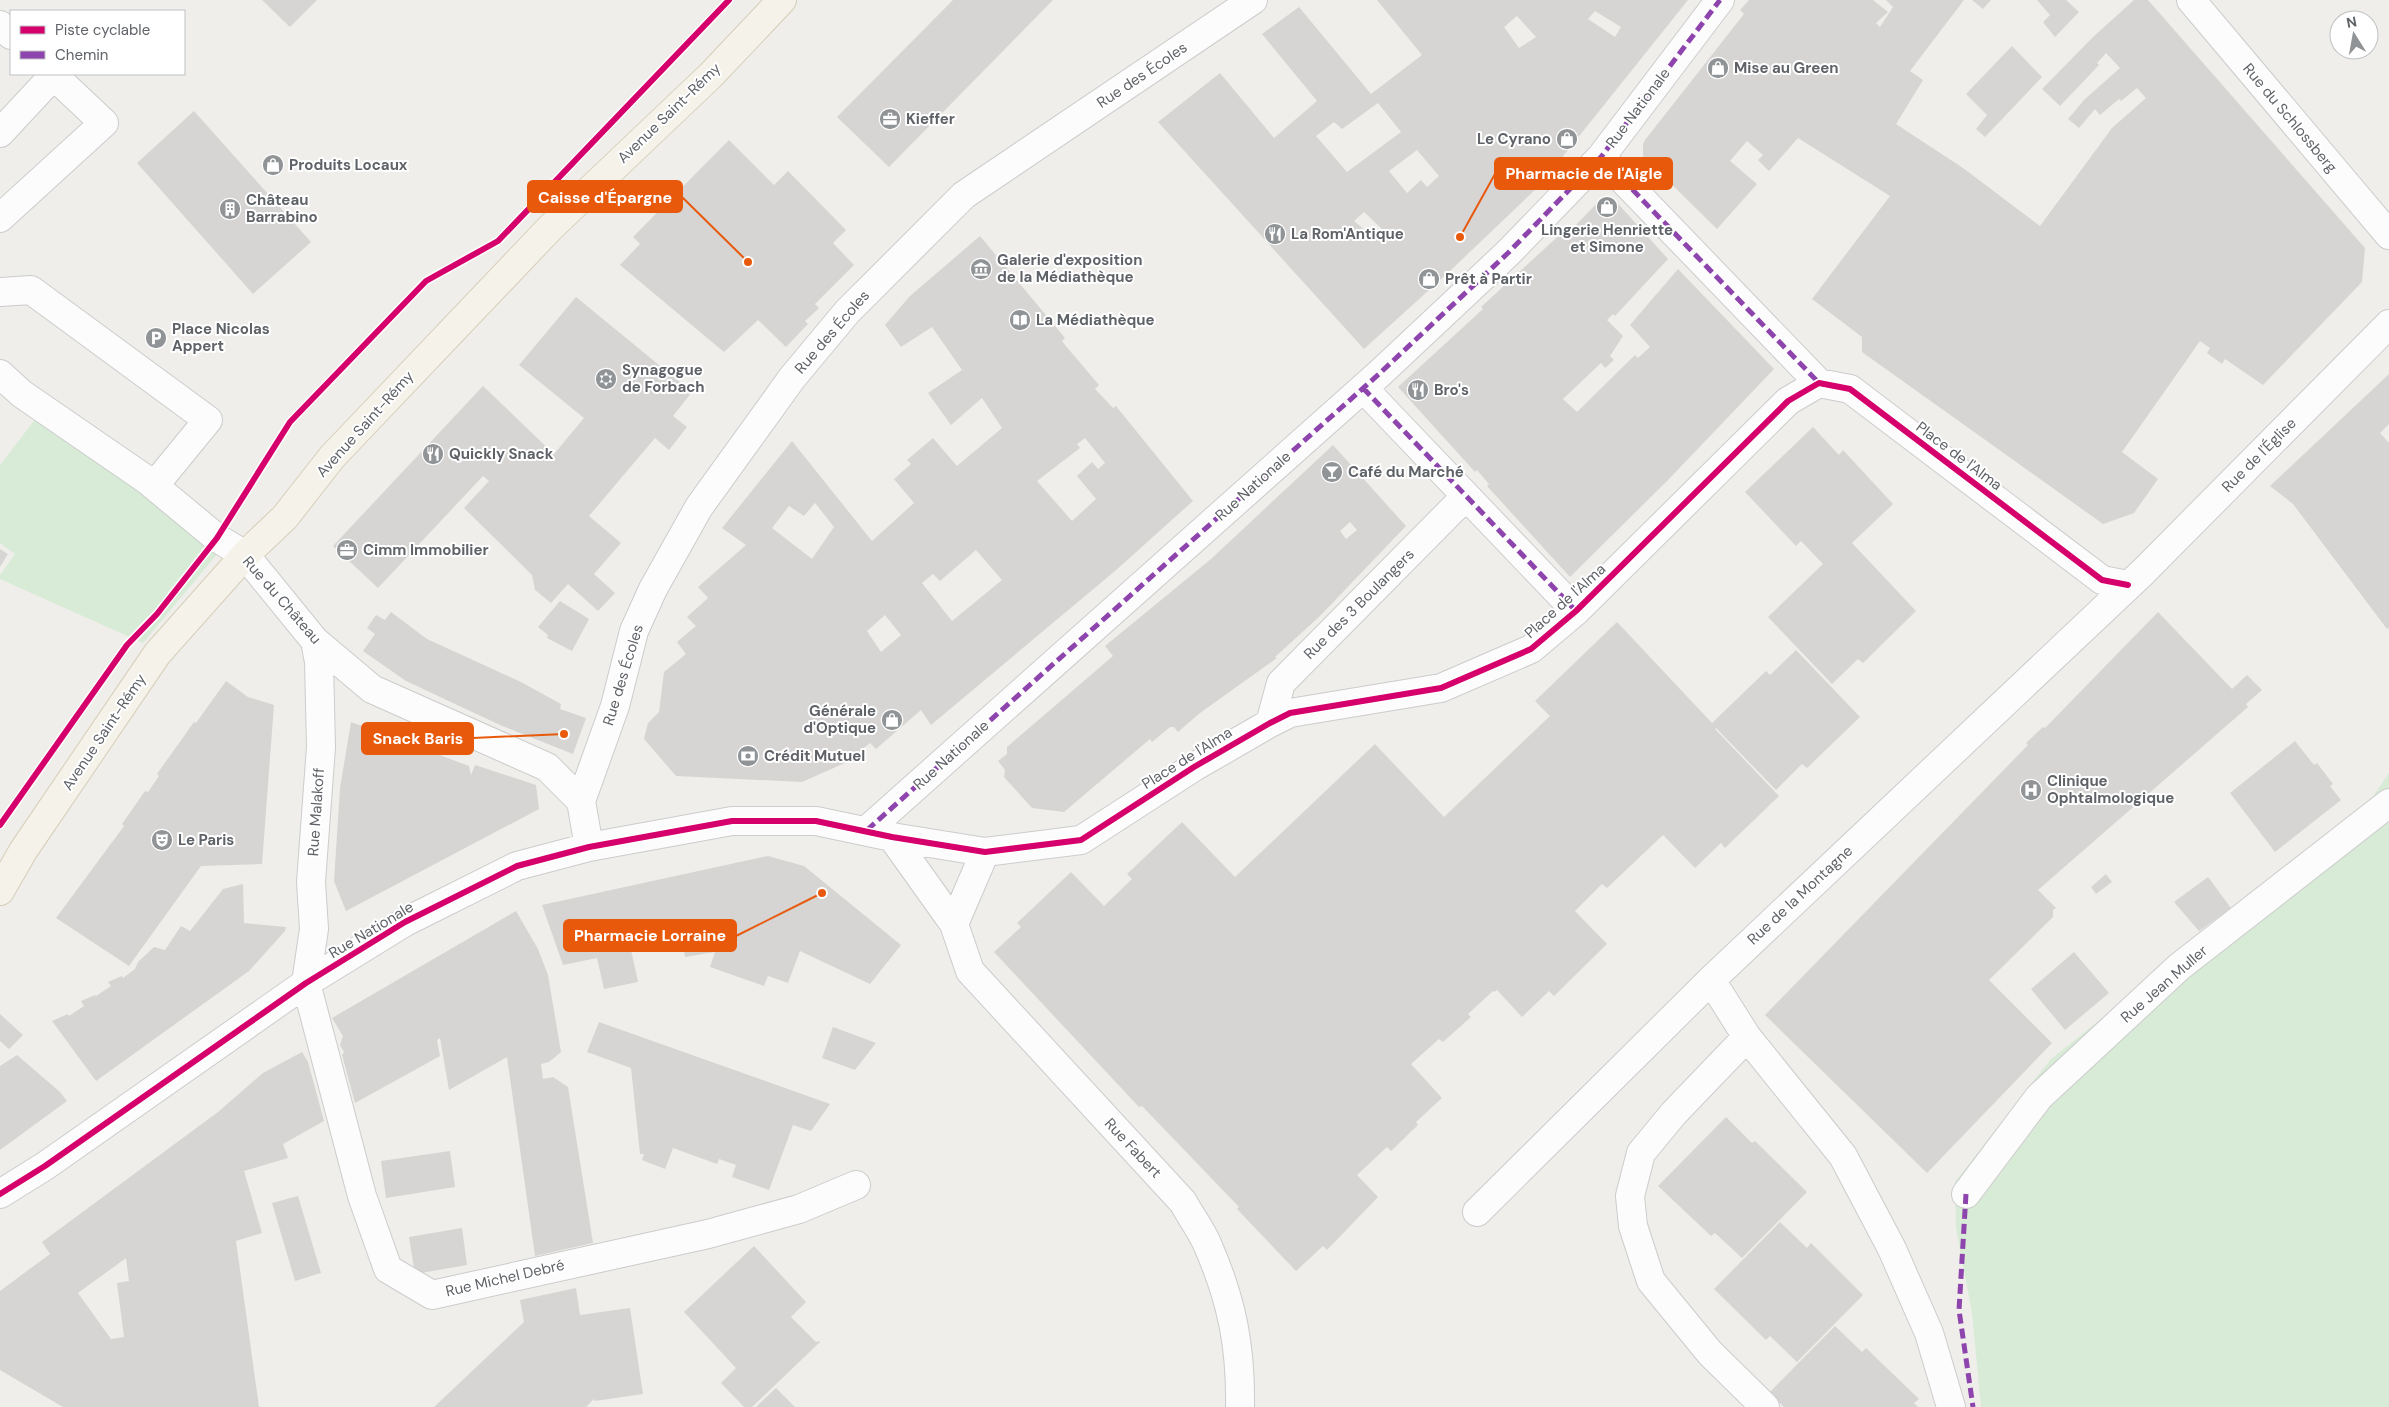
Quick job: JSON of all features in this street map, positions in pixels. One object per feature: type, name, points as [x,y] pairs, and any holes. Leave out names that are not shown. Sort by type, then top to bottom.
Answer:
[{"type":"main road","name":"Avenue Saint-Rémy","points":[[0,890],[23,851],[156,654],[245,555],[285,518],[332,457],[551,227],[711,74],[782,0]]},
{"type":"street","name":"Rue des Écoles","points":[[581,801],[615,706],[634,631],[653,588],[699,507],[792,378],[847,312],[964,195],[1253,0]]},
{"type":"street","name":"Rue Nationale","points":[[0,1194],[45,1166],[306,983],[405,922],[517,866],[589,847],[732,821],[816,821],[879,834],[1508,253],[1600,157],[1720,0]]},
{"type":"street","name":"Rue du Schlossberg","points":[[2191,0],[2389,235]]},
{"type":"street","points":[[0,24],[10,34]]},
{"type":"street","points":[[0,46],[10,36]]},
{"type":"street","points":[[0,132],[52,75]]},
{"type":"street","points":[[0,218],[104,123],[54,75]]},
{"type":"street","points":[[1600,157],[1820,383]]},
{"type":"street","points":[[0,292],[31,290],[208,420],[154,486]]},
{"type":"street","name":"Rue de l'Église","points":[[2128,584],[2389,324]]},
{"type":"street","name":"Rue du Château","points":[[0,374],[22,394],[154,486],[217,538],[245,555],[315,641],[372,689],[547,767],[581,801]]},
{"type":"street","name":"Place de l'Alma","points":[[879,834],[985,852],[1081,840],[1194,767],[1270,723],[1290,714],[1441,688],[1531,649],[1576,611],[1788,401],[1820,383],[1850,389],[2102,580],[2128,584]]},
{"type":"street","points":[[1363,388],[1576,611]]},
{"type":"street","name":"Rue des 3 Boulangers","points":[[1270,723],[1281,683],[1466,496]]},
{"type":"street","name":"Rue de la Montagne","points":[[1477,1212],[1711,980],[2128,584]]},
{"type":"street","name":"Rue Malakoff","points":[[306,983],[314,929],[311,882],[321,747],[319,662],[315,641]]},
{"type":"street","points":[[581,801],[589,847]]},
{"type":"street","name":"Rue Jean Muller","points":[[1966,1194],[2039,1097],[2179,967],[2389,803]]},
{"type":"street","name":"Rue Fabert","points":[[879,834],[924,883],[954,924],[970,971],[1183,1202],[1208,1244],[1230,1307],[1240,1366],[1240,1407]]},
{"type":"street","points":[[954,924],[985,852]]},
{"type":"street","points":[[1711,980],[1747,1037],[1843,1156],[1892,1249],[1929,1333],[1951,1407]]},
{"type":"street","name":"Rue Michel Debré","points":[[306,983],[362,1196],[388,1269],[432,1296],[708,1234],[799,1209],[856,1184]]},
{"type":"street","points":[[1747,1037],[1674,1113],[1642,1153],[1630,1196],[1633,1226],[1651,1281],[1710,1353],[1765,1407]]},
{"type":"green space","points":[[44,408],[223,547],[143,643],[0,579],[0,575],[15,554],[0,543],[0,465]]},
{"type":"green space","points":[[2389,773],[2389,1407],[1981,1407],[1972,1313],[1956,1228],[1955,1182],[2050,1060],[2368,804]]},
{"type":"building","points":[[262,0],[317,0],[290,27]]},
{"type":"building","points":[[953,0],[1053,0],[889,167],[837,117]]},
{"type":"building","points":[[1377,0],[1688,0],[1540,185],[1450,271],[1364,349],[1158,122],[1220,73],[1274,138],[1317,101],[1262,34],[1299,7],[1371,94],[1422,55]],"holes":[[[1595,11],[1621,27],[1615,37],[1588,19]],[[1517,16],[1536,37],[1519,48],[1504,27]],[[1378,103],[1401,132],[1347,172],[1316,136],[1334,122],[1342,129]],[[1417,150],[1439,176],[1427,187],[1421,180],[1407,193],[1389,171]],[[1364,212],[1382,229],[1373,237],[1354,221]]]},
{"type":"building","points":[[1749,0],[1873,0],[1888,12],[1876,23],[1880,27],[1893,7],[1886,0],[1964,0],[1910,71],[1923,80],[1896,124],[1963,168],[2040,226],[2112,128],[2146,98],[2137,88],[2121,101],[2119,99],[2100,115],[2095,109],[2079,128],[2068,119],[2085,99],[2120,68],[2106,53],[2097,63],[2099,65],[2060,106],[2042,89],[2093,37],[2134,0],[2148,0],[2365,248],[2362,282],[2263,385],[2225,359],[2222,364],[2207,353],[2210,348],[2200,341],[2122,452],[2158,479],[2134,513],[2103,524],[1862,352],[1862,337],[1812,299],[1890,196],[1798,138],[1769,171],[1758,160],[1763,155],[1747,141],[1730,161],[1757,184],[1717,229],[1643,156],[1645,140],[1744,14],[1740,10]]},
{"type":"building","points":[[1972,0],[1991,0],[1983,9]]},
{"type":"building","points":[[2037,0],[2066,0],[2079,12],[2055,37],[2043,22],[2050,15]]},
{"type":"building","points":[[2012,46],[2042,77],[1985,137],[1976,129],[1987,115],[1966,94]]},
{"type":"building","name":"Château Barrabino","points":[[194,111],[311,242],[253,294],[137,163]]},
{"type":"building","points":[[729,140],[774,185],[788,171],[846,230],[833,243],[854,265],[815,304],[819,308],[805,321],[808,324],[786,347],[758,320],[724,352],[620,265],[640,244],[633,237]]},
{"type":"building","points":[[1603,197],[1612,197],[1668,259],[1615,316],[1613,314],[1607,320],[1623,336],[1610,356],[1614,360],[1605,368],[1601,363],[1563,399],[1577,412],[1635,355],[1638,358],[1650,347],[1630,325],[1678,269],[1774,369],[1669,479],[1570,577],[1487,486],[1489,484],[1477,470],[1475,472],[1398,387],[1566,229],[1569,232]]},
{"type":"building","points":[[980,236],[1065,338],[1062,341],[1099,385],[1095,389],[1113,408],[1116,406],[1193,501],[1115,571],[931,725],[921,710],[876,749],[870,743],[847,762],[802,782],[676,776],[644,739],[648,723],[659,712],[664,672],[686,654],[677,642],[696,626],[687,617],[708,598],[698,587],[746,545],[722,528],[792,441],[872,541],[914,503],[894,479],[911,464],[907,460],[933,438],[957,466],[1002,428],[982,398],[951,425],[928,393],[962,370],[932,327],[901,347],[885,325],[910,296]],"holes":[[[1085,438],[1105,463],[1098,469],[1092,462],[1077,476],[1096,499],[1072,521],[1037,481],[1080,448],[1077,444]],[[815,503],[834,527],[812,559],[772,528],[789,506],[804,516]],[[976,550],[1002,580],[952,621],[922,583],[933,574],[940,581]],[[885,615],[901,635],[881,652],[867,631]]]},
{"type":"building","points":[[576,297],[692,392],[673,416],[687,427],[669,450],[655,438],[589,516],[621,543],[594,574],[615,593],[598,611],[568,584],[551,603],[535,590],[532,575],[464,508],[489,481],[483,476],[378,588],[333,546],[483,386],[554,454],[584,418],[519,365]]},
{"type":"building","points":[[2389,374],[2389,424],[2380,433],[2389,443],[2389,628],[2387,629],[2293,504],[2270,486]]},
{"type":"building","points":[[1813,427],[1839,455],[1843,450],[1893,504],[1852,543],[1916,611],[1863,663],[1858,659],[1832,684],[1768,617],[1823,564],[1801,541],[1796,546],[1745,492]]},
{"type":"building","points":[[1333,445],[1406,526],[1319,617],[1275,657],[1277,658],[1200,713],[1178,732],[1174,727],[1170,727],[1152,742],[1150,739],[1064,812],[1032,808],[1004,777],[1005,770],[998,761],[1007,754],[1007,747],[1113,656],[1105,646],[1211,559]],"holes":[[[1350,522],[1357,530],[1346,539],[1340,531]]]},
{"type":"building","points":[[0,549],[8,554],[0,567]]},
{"type":"building","points":[[560,601],[589,619],[572,651],[547,638],[548,635],[538,627]]},
{"type":"building","points":[[391,612],[427,639],[521,682],[561,704],[560,709],[586,718],[573,754],[500,725],[406,681],[363,651],[375,634],[367,628],[376,615],[385,620]]},
{"type":"building","points":[[2158,612],[2232,689],[2247,675],[2262,690],[2246,704],[2248,707],[2038,890],[2056,908],[2053,910],[2053,917],[1989,980],[2052,1043],[1927,1173],[1765,1015],[2028,745],[2026,743],[2043,727],[2045,728]]},
{"type":"building","points":[[1617,622],[1712,723],[1766,671],[1770,675],[1796,650],[1860,717],[1807,768],[1802,764],[1776,790],[1716,728],[1779,796],[1725,848],[1721,843],[1695,868],[1663,835],[1607,888],[1602,884],[1575,911],[1607,944],[1554,996],[1549,991],[1522,1017],[1497,990],[1493,991],[1468,1014],[1471,1017],[1443,1042],[1439,1039],[1411,1064],[1442,1098],[1416,1122],[1418,1125],[1391,1151],[1387,1147],[1357,1175],[1378,1197],[1327,1250],[1323,1246],[1296,1271],[1237,1209],[1239,1207],[1142,1106],[1139,1107],[994,952],[1021,927],[1017,923],[1071,872],[1104,906],[1132,879],[1127,874],[1182,822],[1235,877],[1375,744],[1444,817],[1550,716],[1535,701]]},
{"type":"building","points":[[226,681],[248,697],[274,705],[262,864],[201,866],[129,966],[56,918],[124,826],[122,824],[145,791],[148,792],[159,776],[157,774],[194,722],[196,723]]},
{"type":"building","points":[[351,722],[469,766],[471,775],[475,765],[536,785],[539,809],[346,911],[334,881],[340,788]]},
{"type":"building","points":[[2295,741],[2314,765],[2317,763],[2333,784],[2330,786],[2341,800],[2275,852],[2230,793]]},
{"type":"building","points":[[768,856],[804,866],[901,945],[870,984],[800,951],[788,983],[768,976],[764,986],[710,967],[715,952],[685,957],[682,939],[631,950],[638,982],[604,989],[597,958],[563,965],[542,905]]},
{"type":"building","points":[[2106,874],[2112,882],[2096,894],[2091,887]]},
{"type":"building","points":[[2208,877],[2231,908],[2199,931],[2174,902]]},
{"type":"building","points":[[243,884],[244,923],[286,927],[285,931],[249,971],[96,1081],[52,1021],[68,1014],[69,1016],[84,1006],[81,1001],[96,996],[111,986],[108,982],[122,976],[123,978],[135,969],[138,962],[154,947],[165,950],[181,926],[190,931],[223,889]]},
{"type":"building","points":[[516,911],[538,949],[548,975],[561,1052],[549,1062],[541,1064],[543,1079],[553,1077],[568,1087],[593,1243],[535,1256],[507,1057],[449,1090],[440,1038],[437,1040],[440,1056],[355,1103],[342,1055],[344,1052],[340,1045],[343,1036],[332,1018]]},
{"type":"building","points":[[2074,952],[2109,993],[2065,1030],[2031,989]]},
{"type":"building","points":[[0,1014],[23,1035],[9,1049],[0,1041]]},
{"type":"building","points":[[599,1022],[830,1104],[811,1131],[793,1125],[769,1190],[732,1177],[736,1165],[719,1159],[717,1164],[673,1148],[665,1169],[642,1160],[644,1154],[640,1154],[631,1068],[587,1052]]},
{"type":"building","points":[[833,1027],[876,1043],[855,1070],[822,1058]]},
{"type":"building","points":[[302,1052],[308,1062],[324,1121],[283,1144],[288,1158],[244,1171],[262,1233],[236,1241],[259,1407],[63,1407],[0,1370],[0,1291],[50,1254],[42,1242],[218,1112],[263,1073]],"holes":[[[126,1258],[129,1281],[117,1283],[124,1337],[111,1339],[78,1293]]]},
{"type":"building","points":[[17,1055],[60,1092],[67,1101],[0,1150],[0,1066]]},
{"type":"building","points":[[1726,1117],[1752,1143],[1755,1141],[1807,1192],[1742,1258],[1715,1233],[1711,1236],[1658,1186]]},
{"type":"building","points":[[450,1151],[455,1187],[386,1198],[381,1161]]},
{"type":"building","points":[[298,1196],[321,1273],[295,1281],[272,1203]]},
{"type":"building","points":[[1780,1222],[1807,1248],[1811,1243],[1863,1295],[1797,1362],[1770,1336],[1766,1340],[1714,1289]]},
{"type":"building","points":[[462,1228],[467,1265],[421,1273],[414,1268],[409,1237]]},
{"type":"building","points":[[754,1246],[806,1302],[791,1317],[816,1342],[820,1342],[752,1407],[744,1407],[721,1383],[736,1368],[684,1312]]},
{"type":"building","points":[[576,1288],[580,1315],[630,1308],[643,1394],[595,1401],[594,1399],[586,1407],[434,1407],[524,1322],[520,1300]]},
{"type":"building","points":[[1835,1326],[1862,1352],[1866,1348],[1919,1399],[1914,1403],[1918,1407],[1784,1407],[1769,1393]]},
{"type":"building","points":[[776,1388],[795,1407],[756,1407]]},
{"type":"marked path","points":[[867,830],[1379,374],[1508,253],[1601,157],[1720,0]]},
{"type":"marked path","points":[[1601,157],[1819,383]]},
{"type":"marked path","points":[[1363,388],[1576,611]]},
{"type":"marked path","points":[[1966,1194],[1959,1310],[1973,1407]]},
{"type":"cycle path","points":[[0,825],[127,645],[157,614],[217,538],[290,422],[426,281],[498,241],[729,0]]},
{"type":"cycle path","points":[[0,1194],[45,1166],[306,983],[405,922],[517,866],[589,847],[732,821],[816,821],[892,837],[985,852],[1081,840],[1194,767],[1290,713],[1441,688],[1531,649],[1576,611],[1788,401],[1819,383],[1850,389],[2102,580],[2128,585]]},
{"type":"place","name":"Mise au Green","points":[[1718,68]]},
{"type":"place","name":"Kieffer","points":[[890,119]]},
{"type":"place","name":"Le Cyrano","points":[[1567,139]]},
{"type":"place","name":"Produits Locaux","points":[[273,165]]},
{"type":"place","name":"Lingerie Henriette et Simone","points":[[1607,207]]},
{"type":"place","name":"Château Barrabino","points":[[230,209]]},
{"type":"place","name":"La Rom'Antique","points":[[1275,234]]},
{"type":"place","name":"Pharmacie de l'Aigle","points":[[1460,237]]},
{"type":"place","name":"Caisse d'Épargne","points":[[748,262]]},
{"type":"place","name":"Galerie d'exposition de la Médiathèque","points":[[981,269]]},
{"type":"place","name":"Prêt à Partir","points":[[1429,279]]},
{"type":"place","name":"La Médiathèque","points":[[1020,320]]},
{"type":"place","name":"Place Nicolas Appert","points":[[156,338]]},
{"type":"place","name":"Synagogue de Forbach","points":[[606,379]]},
{"type":"place","name":"Bro's","points":[[1418,390]]},
{"type":"place","name":"Quickly Snack","points":[[433,454]]},
{"type":"place","name":"Café du Marché","points":[[1332,472]]},
{"type":"place","name":"Cimm Immobilier","points":[[347,550]]},
{"type":"place","name":"Générale d'Optique","points":[[892,720]]},
{"type":"place","name":"Snack Baris","points":[[564,734]]},
{"type":"place","name":"Crédit Mutuel","points":[[748,756]]},
{"type":"place","name":"Clinique Ophtalmologique","points":[[2031,790]]},
{"type":"place","name":"Le Paris","points":[[162,840]]},
{"type":"place","name":"Pharmacie Lorraine","points":[[822,893]]}]
